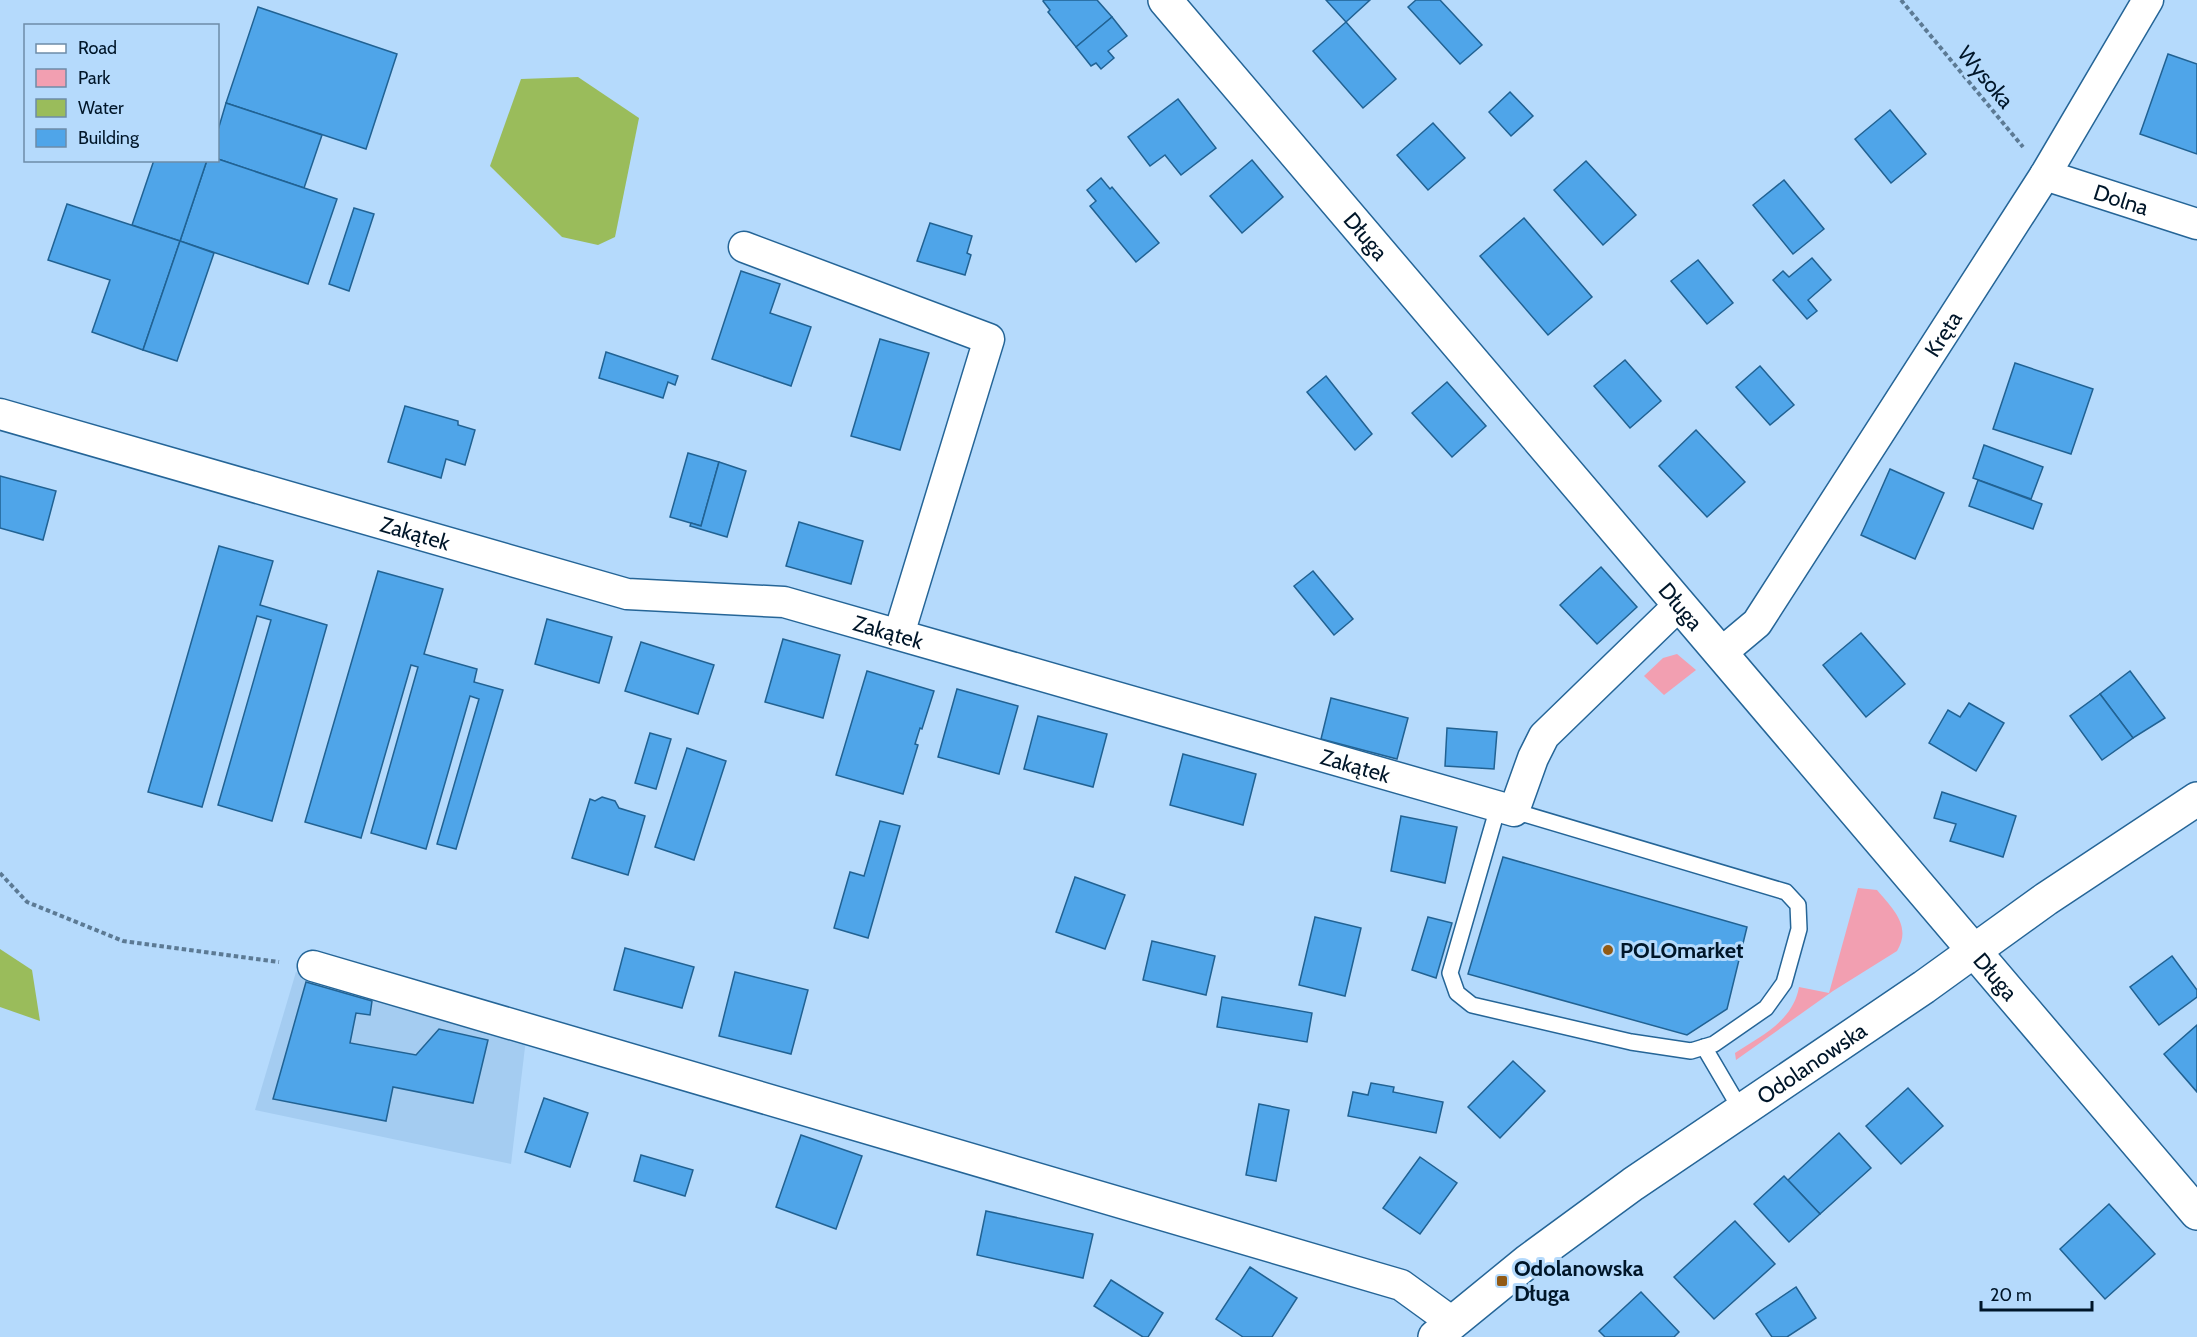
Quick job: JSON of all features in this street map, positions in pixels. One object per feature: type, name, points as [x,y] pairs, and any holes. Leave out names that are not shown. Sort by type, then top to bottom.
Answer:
[{"type":"street","name":"Długa","points":[[1165,0],[2197,1213]]},
{"type":"street","name":"Kręta","points":[[1720,654],[1757,623],[2045,175],[2148,0]]},
{"type":"street","name":"Dolna","points":[[2045,175],[2197,224]]},
{"type":"street","points":[[744,247],[989,339],[899,634]]},
{"type":"street","name":"Zakątek","points":[[0,414],[627,594],[784,602],[1506,809]]},
{"type":"street","points":[[1506,809],[1544,736],[1679,605]]},
{"type":"street","name":"Odolanowska","points":[[1444,1329],[1528,1261],[1594,1212],[2046,899],[2197,798]]},
{"type":"street","points":[[313,966],[1401,1286],[1444,1329]]},
{"type":"lane","points":[[1506,809],[1786,892],[1798,905],[1799,929],[1784,983],[1766,1008],[1714,1044],[1704,1047],[1691,1051],[1631,1042],[1472,1005],[1457,993],[1450,973],[1506,809]]},
{"type":"lane","points":[[1704,1047],[1742,1110]]},
{"type":"path","name":"Wysoka","points":[[1901,0],[2045,175]]},
{"type":"path","points":[[0,873],[27,902],[123,941],[313,966]]},
{"type":"shaded area","points":[[296,972],[526,1039],[511,1164],[255,1110]]},
{"type":"green space","points":[[1677,654],[1696,670],[1664,695],[1644,676],[1663,658]]},
{"type":"green space","points":[[1858,888],[1877,890],[1899,918],[1902,934],[1897,951],[1833,991],[1736,1060],[1735,1053],[1766,1033],[1783,1018],[1796,999],[1799,987],[1829,993]]},
{"type":"water","points":[[578,77],[639,118],[615,237],[598,245],[562,237],[490,166],[521,79]]},
{"type":"water","points":[[0,949],[32,970],[40,1021],[0,1007]]},
{"type":"building","points":[[1044,0],[1097,0],[1112,17],[1076,47],[1048,12],[1050,10]]},
{"type":"building","points":[[1326,0],[1370,0],[1346,22]]},
{"type":"building","points":[[1416,0],[1440,0],[1482,45],[1460,64],[1408,7]]},
{"type":"building","points":[[258,7],[397,54],[366,149],[226,103]]},
{"type":"building","points":[[1112,17],[1127,36],[1108,51],[1114,58],[1101,69],[1096,63],[1091,66],[1076,47]]},
{"type":"building","points":[[1346,22],[1396,79],[1363,108],[1313,51]]},
{"type":"building","points":[[2168,54],[2197,64],[2197,154],[2140,134]]},
{"type":"building","points":[[1510,92],[1533,116],[1511,136],[1489,112]]},
{"type":"building","points":[[1178,99],[1216,148],[1181,175],[1165,155],[1150,166],[1128,137]]},
{"type":"building","points":[[226,103],[322,135],[304,188],[219,159],[219,127]]},
{"type":"building","points":[[1890,110],[1926,154],[1891,183],[1855,139]]},
{"type":"building","points":[[1433,123],[1465,158],[1428,190],[1397,155]]},
{"type":"building","points":[[219,159],[337,199],[308,284],[180,241],[206,162],[219,162]]},
{"type":"building","points":[[1252,160],[1283,197],[1242,233],[1210,196]]},
{"type":"building","points":[[1586,161],[1636,215],[1603,245],[1554,190]]},
{"type":"building","points":[[153,162],[206,162],[180,241],[132,225]]},
{"type":"building","points":[[1101,178],[1110,189],[1112,187],[1159,243],[1136,262],[1090,206],[1096,201],[1087,190]]},
{"type":"building","points":[[1784,180],[1824,229],[1793,254],[1753,205]]},
{"type":"building","points":[[67,204],[180,241],[143,350],[92,332],[110,280],[48,260]]},
{"type":"building","points":[[354,208],[374,214],[349,291],[329,284]]},
{"type":"building","points":[[1524,218],[1592,297],[1548,335],[1480,256]]},
{"type":"building","points":[[930,223],[972,236],[967,253],[971,255],[965,275],[917,261]]},
{"type":"building","points":[[180,241],[214,253],[177,361],[143,350]]},
{"type":"building","points":[[1812,258],[1831,280],[1808,300],[1817,311],[1807,319],[1773,280],[1783,271],[1789,277]]},
{"type":"building","points":[[1698,260],[1733,303],[1707,324],[1671,281]]},
{"type":"building","points":[[741,271],[780,284],[770,313],[811,327],[791,386],[712,359]]},
{"type":"building","points":[[880,339],[929,353],[900,450],[851,436]]},
{"type":"building","points":[[606,352],[678,376],[675,385],[668,382],[663,398],[599,378]]},
{"type":"building","points":[[1625,360],[1661,401],[1630,428],[1594,386]]},
{"type":"building","points":[[2015,363],[2093,389],[2071,454],[1993,429]]},
{"type":"building","points":[[1760,366],[1794,405],[1770,425],[1736,387]]},
{"type":"building","points":[[1326,376],[1372,434],[1355,450],[1307,392]]},
{"type":"building","points":[[1447,382],[1486,426],[1452,457],[1412,413]]},
{"type":"building","points":[[405,406],[458,421],[458,425],[475,430],[465,465],[446,459],[441,478],[388,462]]},
{"type":"building","points":[[1696,430],[1745,482],[1707,517],[1659,466]]},
{"type":"building","points":[[1984,445],[2043,467],[2031,499],[1973,478]]},
{"type":"building","points":[[688,453],[719,462],[701,526],[670,517]]},
{"type":"building","points":[[719,462],[746,471],[727,537],[690,526],[691,523],[701,526]]},
{"type":"building","points":[[1890,469],[1944,493],[1915,559],[1861,535]]},
{"type":"building","points":[[0,476],[56,491],[43,540],[0,528]]},
{"type":"building","points":[[1978,480],[2042,504],[2033,529],[1969,506]]},
{"type":"building","points":[[799,522],[863,541],[851,584],[786,566]]},
{"type":"building","points":[[219,546],[273,561],[260,605],[327,625],[272,821],[218,805],[271,620],[257,616],[202,807],[148,792]]},
{"type":"building","points":[[1601,567],[1637,607],[1597,644],[1560,605]]},
{"type":"building","points":[[378,571],[443,589],[424,654],[477,669],[474,682],[503,690],[456,849],[437,844],[479,699],[470,696],[426,849],[371,833],[418,667],[411,665],[361,838],[305,822]]},
{"type":"building","points":[[1313,571],[1353,619],[1334,635],[1294,586]]},
{"type":"building","points":[[547,619],[612,637],[599,683],[535,664]]},
{"type":"building","points":[[1861,633],[1905,684],[1866,717],[1823,665]]},
{"type":"building","points":[[783,639],[840,655],[823,718],[765,702]]},
{"type":"building","points":[[641,642],[714,665],[698,714],[625,691]]},
{"type":"building","points":[[867,671],[934,691],[915,744],[918,745],[903,794],[836,775]]},
{"type":"building","points":[[2130,671],[2165,718],[2133,738],[2100,694]]},
{"type":"building","points":[[957,689],[1018,706],[999,774],[938,757]]},
{"type":"building","points":[[2100,694],[2133,738],[2102,760],[2070,716]]},
{"type":"building","points":[[1331,698],[1408,718],[1397,759],[1321,739]]},
{"type":"building","points":[[1969,703],[2004,723],[1976,771],[1929,743],[1948,710],[1960,717]]},
{"type":"building","points":[[1038,716],[1107,734],[1093,787],[1024,769]]},
{"type":"building","points":[[1447,728],[1497,732],[1494,769],[1445,766]]},
{"type":"building","points":[[650,733],[671,739],[656,789],[635,783]]},
{"type":"building","points":[[687,748],[726,761],[694,860],[655,847]]},
{"type":"building","points":[[1183,754],[1256,774],[1243,825],[1170,805]]},
{"type":"building","points":[[1942,792],[2016,816],[2003,857],[1950,841],[1956,824],[1934,818]]},
{"type":"building","points":[[602,797],[615,801],[619,808],[645,816],[628,875],[572,858],[590,799],[595,801]]},
{"type":"building","points":[[1401,816],[1457,827],[1445,883],[1391,871]]},
{"type":"building","points":[[880,821],[900,826],[868,938],[834,928],[850,872],[864,876]]},
{"type":"building","name":"POLOmarket","points":[[1503,857],[1747,927],[1727,1009],[1687,1035],[1468,974]]},
{"type":"building","points":[[1075,877],[1125,895],[1105,949],[1056,932]]},
{"type":"building","points":[[1315,917],[1361,928],[1345,996],[1299,985]]},
{"type":"building","points":[[1428,917],[1452,923],[1436,978],[1412,970]]},
{"type":"building","points":[[1152,941],[1215,956],[1206,995],[1143,980]]},
{"type":"building","points":[[625,948],[694,967],[682,1008],[614,990]]},
{"type":"building","points":[[2172,956],[2197,990],[2197,997],[2159,1025],[2130,987]]},
{"type":"building","points":[[735,972],[808,990],[791,1054],[719,1036]]},
{"type":"building","points":[[306,982],[372,1001],[370,1015],[356,1013],[350,1043],[416,1055],[439,1029],[488,1040],[473,1103],[393,1087],[386,1121],[273,1099]]},
{"type":"building","points":[[1222,997],[1312,1013],[1307,1042],[1217,1027]]},
{"type":"building","points":[[2197,1025],[2197,1092],[2164,1054]]},
{"type":"building","points":[[1513,1061],[1545,1091],[1500,1138],[1468,1107]]},
{"type":"building","points":[[1371,1083],[1394,1087],[1393,1092],[1443,1102],[1436,1133],[1348,1116],[1353,1092],[1368,1095]]},
{"type":"building","points":[[1908,1088],[1943,1126],[1901,1164],[1866,1126]]},
{"type":"building","points":[[544,1098],[588,1113],[570,1167],[525,1152]]},
{"type":"building","points":[[1259,1104],[1289,1110],[1276,1181],[1246,1175]]},
{"type":"building","points":[[1839,1133],[1871,1168],[1820,1214],[1788,1180]]},
{"type":"building","points":[[801,1135],[862,1156],[836,1229],[776,1207]]},
{"type":"building","points":[[641,1155],[693,1170],[685,1196],[634,1181]]},
{"type":"building","points":[[1420,1157],[1457,1183],[1420,1234],[1383,1208]]},
{"type":"building","points":[[1784,1176],[1820,1214],[1789,1242],[1754,1204]]},
{"type":"building","points":[[2109,1204],[2155,1254],[2105,1299],[2060,1249]]},
{"type":"building","points":[[986,1211],[1093,1234],[1083,1278],[977,1255]]},
{"type":"building","points":[[1735,1221],[1775,1264],[1714,1319],[1674,1277]]},
{"type":"building","points":[[1250,1267],[1297,1298],[1272,1337],[1243,1337],[1216,1319]]},
{"type":"building","points":[[1111,1280],[1163,1313],[1148,1337],[1143,1337],[1094,1306]]},
{"type":"building","points":[[1796,1287],[1816,1318],[1787,1337],[1772,1337],[1756,1314]]},
{"type":"building","points":[[1641,1292],[1679,1332],[1674,1337],[1605,1337],[1599,1331]]},
{"type":"place","name":"POLOmarket","points":[[1608,950]]},
{"type":"place","name":"Odolanowska Długa","points":[[1502,1281]]}]
